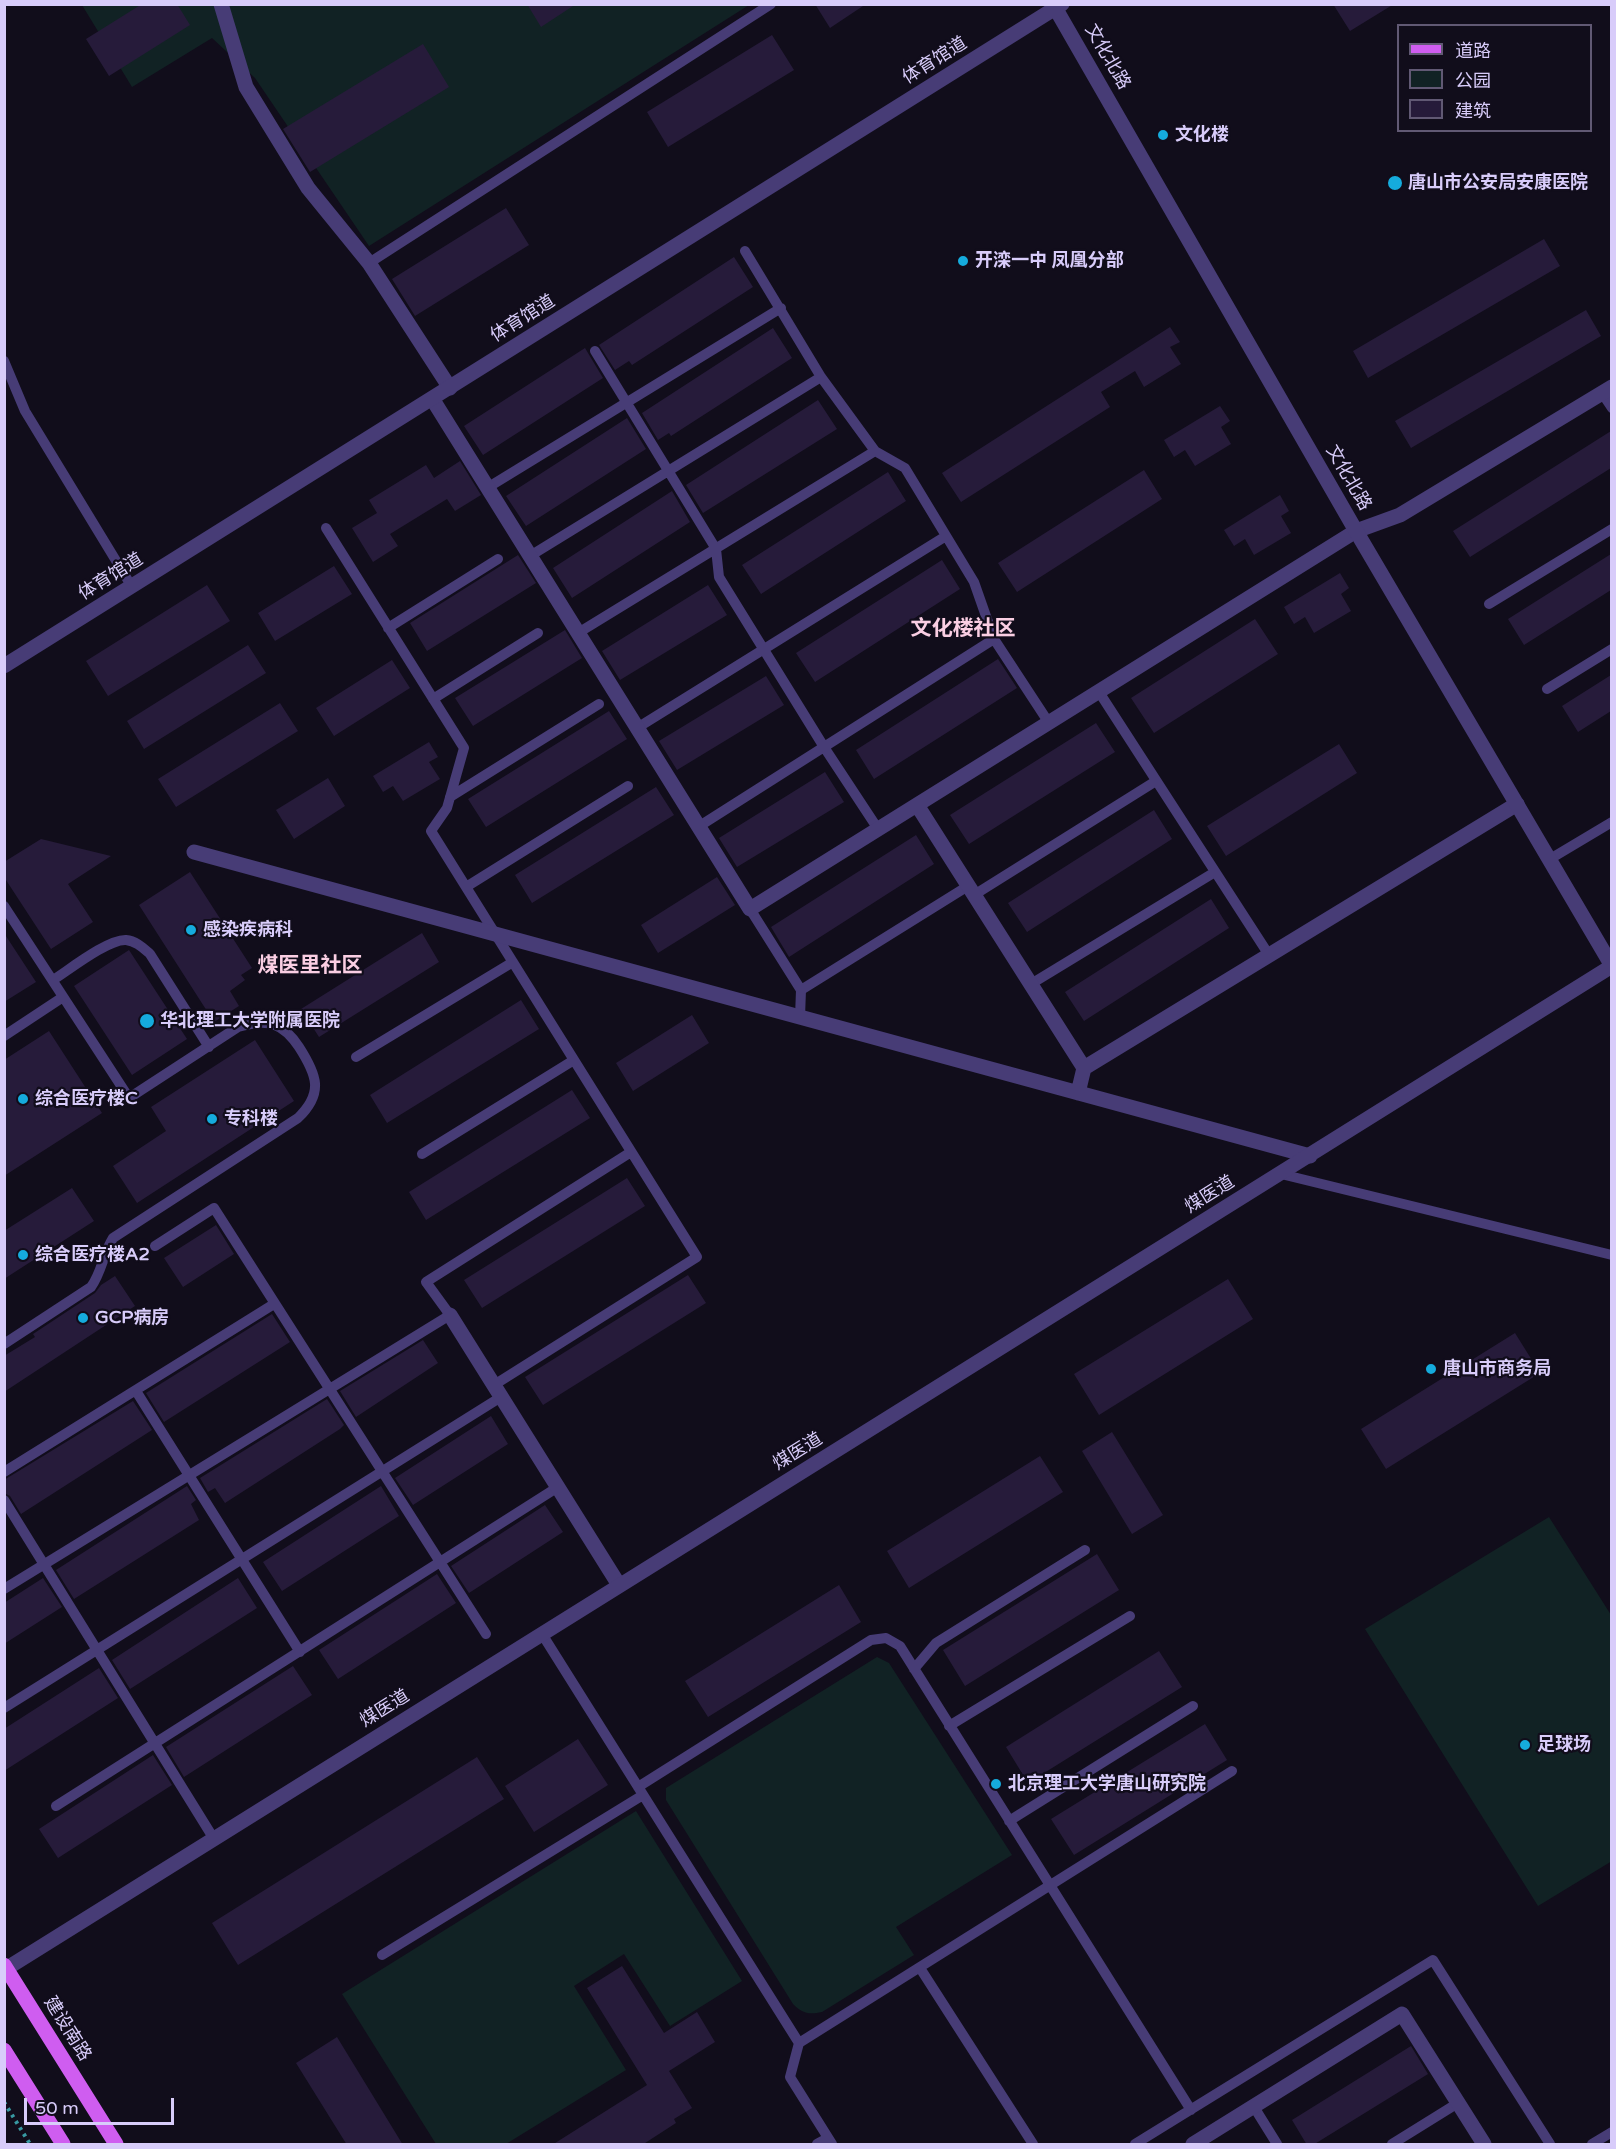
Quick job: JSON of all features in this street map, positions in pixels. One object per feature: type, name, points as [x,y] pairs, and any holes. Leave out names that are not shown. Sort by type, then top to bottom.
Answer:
[{"type":"main road","name":"建设南路","points":[[5,1968],[116,2145]]},
{"type":"main road","points":[[4,2050],[63,2145]]},
{"type":"street","points":[[221,4],[246,87],[308,188],[369,263],[450,388]]},
{"type":"street","name":"体育馆道","points":[[4,666],[433,400],[1057,5]]},
{"type":"street","name":"文化北路","points":[[1057,5],[1356,531],[1611,966]]},
{"type":"street","points":[[433,400],[750,909],[1356,531],[1400,515],[1607,390]]},
{"type":"street","points":[[1078,1093],[1084,1068],[1517,804]]},
{"type":"street","points":[[917,805],[1084,1068]]},
{"type":"street","points":[[194,852],[1310,1156]]},
{"type":"street","name":"煤医道","points":[[5,1968],[1310,1156],[1611,966]]},
{"type":"street","points":[[450,1315],[619,1586]]},
{"type":"street","points":[[1193,2145],[1402,2014],[1484,2145]]},
{"type":"lane","points":[[369,263],[771,4]]},
{"type":"lane","points":[[745,251],[821,377],[874,451],[905,468],[974,582],[994,639],[1049,723]]},
{"type":"lane","points":[[487,488],[781,308]]},
{"type":"lane","points":[[595,351],[716,549],[719,576],[824,747],[878,829]]},
{"type":"lane","points":[[4,361],[25,411],[132,587]]},
{"type":"lane","points":[[530,556],[821,377]]},
{"type":"lane","points":[[1607,390],[1611,408]]},
{"type":"lane","points":[[578,633],[874,451]]},
{"type":"lane","points":[[4,1708],[382,1472],[497,1391],[697,1257],[431,831],[447,808],[464,748],[326,528]]},
{"type":"lane","points":[[1489,604],[1611,529]]},
{"type":"lane","points":[[637,728],[946,536]]},
{"type":"lane","points":[[388,628],[498,559]]},
{"type":"lane","points":[[433,699],[538,633]]},
{"type":"lane","points":[[699,827],[994,639]]},
{"type":"lane","points":[[1547,689],[1611,649]]},
{"type":"lane","points":[[1099,692],[1269,955]]},
{"type":"lane","points":[[450,797],[599,704]]},
{"type":"lane","points":[[801,990],[1156,782]]},
{"type":"lane","points":[[466,887],[627,786]]},
{"type":"lane","points":[[1550,860],[1611,822]]},
{"type":"lane","points":[[1031,984],[1215,872]]},
{"type":"lane","points":[[4,906],[129,1098],[245,1025],[264,1022],[277,1026],[292,1038],[311,1066],[315,1080],[312,1100],[298,1118],[113,1238],[107,1248],[99,1276],[91,1287],[4,1344]]},
{"type":"lane","points":[[750,909],[801,990],[800,1017]]},
{"type":"lane","points":[[53,980],[114,941],[127,940],[139,945],[150,954],[209,1047]]},
{"type":"lane","points":[[356,1057],[513,962]]},
{"type":"lane","points":[[4,1036],[63,997]]},
{"type":"lane","points":[[422,1154],[574,1060]]},
{"type":"lane","points":[[4,1589],[450,1315],[426,1282],[632,1152]]},
{"type":"lane","points":[[1281,1174],[1611,1255]]},
{"type":"lane","points":[[156,1246],[214,1208],[486,1634]]},
{"type":"lane","points":[[4,1472],[274,1304]]},
{"type":"lane","points":[[136,1391],[300,1652]]},
{"type":"lane","points":[[56,1806],[558,1487]]},
{"type":"lane","points":[[4,1500],[214,1839]]},
{"type":"lane","points":[[914,1670],[936,1643],[1085,1550]]},
{"type":"lane","points":[[949,1726],[1130,1616]]},
{"type":"lane","points":[[542,1634],[799,2043]]},
{"type":"lane","points":[[382,1955],[641,1791],[871,1640],[886,1638],[900,1646],[1191,2109]]},
{"type":"lane","points":[[1009,1821],[1193,1706]]},
{"type":"lane","points":[[817,2145],[830,2141],[790,2077],[799,2043],[1232,1771]]},
{"type":"lane","points":[[1135,2145],[1433,1960],[1550,2145]]},
{"type":"lane","points":[[920,1968],[1033,2145]]},
{"type":"lane","points":[[1392,2145],[1458,2103]]},
{"type":"lane","points":[[1254,2107],[1277,2145]]},
{"type":"lane","points":[[1592,2145],[1611,2132]]},
{"type":"path","points":[[4,2103],[30,2145]]},
{"type":"green space","points":[[82,5],[749,5],[369,246],[255,78],[212,38],[132,87]]},
{"type":"green space","name":"足球场","points":[[1549,1517],[1611,1615],[1612,1861],[1538,1906],[1365,1629]]},
{"type":"green space","points":[[877,1657],[889,1663],[1012,1855],[896,1927],[914,1955],[822,2012],[806,2012],[793,2004],[666,1800],[666,1788]]},
{"type":"green space","points":[[636,1811],[742,1981],[670,2026],[624,1954],[574,1986],[626,2070],[506,2144],[436,2144],[342,1994]]},
{"type":"building","points":[[142,4],[177,4],[190,25],[109,76],[86,39]]},
{"type":"building","points":[[527,4],[576,4],[541,27]]},
{"type":"building","points":[[815,4],[866,4],[830,28]]},
{"type":"building","points":[[1333,4],[1394,4],[1350,31]]},
{"type":"building","points":[[772,35],[794,70],[668,147],[647,112]]},
{"type":"building","points":[[423,44],[449,87],[310,172],[283,129]]},
{"type":"building","points":[[506,208],[529,245],[415,316],[392,279]]},
{"type":"building","points":[[1544,239],[1560,266],[1368,378],[1353,351]]},
{"type":"building","points":[[734,257],[753,287],[632,365],[629,361],[615,370],[599,345]]},
{"type":"building","points":[[1586,310],[1601,336],[1411,448],[1395,421]]},
{"type":"building","points":[[1170,327],[1180,342],[1170,347],[1181,364],[1144,387],[1135,371],[1101,392],[1110,407],[961,502],[942,473]]},
{"type":"building","points":[[773,328],[792,358],[671,436],[669,433],[658,440],[642,413]]},
{"type":"building","points":[[585,348],[603,378],[483,455],[464,426]]},
{"type":"building","points":[[818,400],[837,429],[703,513],[686,485]]},
{"type":"building","points":[[1220,406],[1230,421],[1221,427],[1231,444],[1195,466],[1185,450],[1174,457],[1164,440]]},
{"type":"building","points":[[627,418],[646,449],[526,526],[506,496]]},
{"type":"building","points":[[1611,431],[1611,468],[1470,557],[1453,531]]},
{"type":"building","points":[[460,461],[481,495],[455,511],[447,499],[390,534],[398,546],[373,562],[352,528],[377,513],[369,500],[426,465],[434,478]]},
{"type":"building","points":[[1144,470],[1162,499],[1017,592],[998,563]]},
{"type":"building","points":[[888,472],[906,501],[761,594],[742,565]]},
{"type":"building","points":[[672,491],[690,522],[572,598],[553,568]]},
{"type":"building","points":[[1280,495],[1289,511],[1281,516],[1291,533],[1254,555],[1245,539],[1234,546],[1224,530]]},
{"type":"building","points":[[1611,554],[1611,590],[1524,645],[1508,619]]},
{"type":"building","points":[[518,555],[536,583],[427,651],[410,623]]},
{"type":"building","points":[[942,560],[960,589],[815,682],[796,653]]},
{"type":"building","points":[[334,566],[352,594],[275,641],[258,613]]},
{"type":"building","points":[[1340,573],[1349,588],[1341,594],[1351,611],[1314,633],[1305,617],[1294,624],[1284,607]]},
{"type":"building","points":[[207,585],[230,621],[108,696],[86,661]]},
{"type":"building","points":[[708,585],[727,615],[620,680],[602,651]]},
{"type":"building","points":[[1255,619],[1278,654],[1154,733],[1131,698]]},
{"type":"building","points":[[565,630],[582,658],[473,726],[455,698]]},
{"type":"building","points":[[248,645],[266,673],[144,749],[127,721]]},
{"type":"building","points":[[998,659],[1017,688],[874,779],[856,750]]},
{"type":"building","points":[[392,660],[410,688],[334,736],[316,708]]},
{"type":"building","points":[[1611,675],[1611,711],[1578,732],[1562,706]]},
{"type":"building","points":[[766,676],[784,705],[677,770],[659,741]]},
{"type":"building","points":[[280,703],[298,731],[176,807],[158,779]]},
{"type":"building","points":[[609,711],[627,739],[486,827],[468,799]]},
{"type":"building","points":[[1096,723],[1115,752],[969,844],[950,815]]},
{"type":"building","points":[[429,742],[438,757],[429,762],[440,779],[403,801],[393,786],[383,792],[373,776]]},
{"type":"building","points":[[1339,744],[1357,773],[1226,856],[1207,826]]},
{"type":"building","points":[[825,772],[844,802],[737,867],[719,838]]},
{"type":"building","points":[[328,778],[345,806],[294,839],[276,810]]},
{"type":"building","points":[[656,787],[674,815],[532,903],[515,875]]},
{"type":"building","points":[[1154,810],[1172,839],[1027,932],[1008,903]]},
{"type":"building","points":[[916,835],[934,864],[789,957],[771,927]]},
{"type":"building","points":[[41,839],[111,856],[68,884],[93,922],[51,949],[4,877],[4,862]]},
{"type":"building","name":"感染疾病科","points":[[190,872],[252,968],[241,975],[245,980],[230,991],[239,1006],[214,1022],[139,905]]},
{"type":"building","points":[[717,877],[735,905],[658,953],[641,925]]},
{"type":"building","points":[[1211,899],[1229,928],[1084,1021],[1065,992]]},
{"type":"building","points":[[4,933],[36,982],[4,1002]]},
{"type":"building","points":[[422,933],[439,962],[319,1037],[301,1009]]},
{"type":"building","points":[[129,950],[187,1039],[132,1075],[74,986]]},
{"type":"building","points":[[521,1000],[539,1029],[387,1123],[370,1095]]},
{"type":"building","points":[[692,1015],[709,1043],[633,1091],[616,1063]]},
{"type":"building","points":[[49,1031],[102,1113],[4,1176],[4,1060]]},
{"type":"building","name":"专科楼","points":[[255,1040],[294,1101],[137,1203],[113,1166],[166,1131],[151,1107]]},
{"type":"building","points":[[572,1090],[590,1118],[426,1220],[409,1192]]},
{"type":"building","points":[[627,1178],[645,1206],[482,1308],[464,1280]]},
{"type":"building","name":"综合医疗楼A2","points":[[72,1188],[94,1221],[4,1279],[4,1231]]},
{"type":"building","points":[[216,1225],[234,1254],[183,1287],[164,1258]]},
{"type":"building","points":[[688,1275],[706,1303],[543,1405],[525,1377]]},
{"type":"building","name":"GCP病房","points":[[115,1276],[135,1306],[4,1392],[4,1356],[35,1337],[33,1334],[95,1293],[101,1285]]},
{"type":"building","points":[[1228,1279],[1253,1319],[1099,1415],[1074,1374]]},
{"type":"building","points":[[272,1314],[290,1342],[164,1422],[146,1393]]},
{"type":"building","points":[[1515,1333],[1540,1373],[1386,1469],[1361,1429]]},
{"type":"building","points":[[423,1340],[438,1363],[356,1417],[340,1391]]},
{"type":"building","points":[[327,1399],[344,1425],[340,1429],[225,1503],[215,1488],[208,1492],[200,1478]]},
{"type":"building","points":[[133,1401],[152,1430],[21,1514],[10,1496],[4,1493],[4,1480]]},
{"type":"building","points":[[491,1416],[508,1444],[413,1505],[395,1478]]},
{"type":"building","points":[[1112,1432],[1163,1515],[1132,1534],[1082,1451]]},
{"type":"building","points":[[1040,1456],[1063,1492],[909,1588],[887,1551]]},
{"type":"building","points":[[187,1486],[196,1500],[191,1504],[199,1520],[74,1599],[56,1570]]},
{"type":"building","points":[[381,1486],[399,1516],[282,1591],[263,1562]]},
{"type":"building","points":[[545,1505],[563,1532],[469,1593],[451,1566]]},
{"type":"building","points":[[1097,1554],[1119,1590],[965,1686],[943,1650]]},
{"type":"building","points":[[437,1574],[456,1603],[338,1679],[319,1650]]},
{"type":"building","points":[[43,1578],[62,1607],[4,1644],[4,1603]]},
{"type":"building","points":[[238,1578],[257,1608],[130,1689],[112,1660]]},
{"type":"building","points":[[839,1585],[861,1622],[708,1717],[685,1681]]},
{"type":"building","points":[[1159,1651],[1182,1687],[1028,1783],[1006,1747]]},
{"type":"building","points":[[293,1666],[312,1695],[184,1777],[166,1747]]},
{"type":"building","points":[[99,1668],[118,1698],[4,1771],[4,1729]]},
{"type":"building","points":[[1205,1724],[1227,1760],[1074,1855],[1051,1819]]},
{"type":"building","points":[[578,1739],[608,1785],[534,1832],[505,1786]]},
{"type":"building","points":[[153,1755],[172,1785],[58,1858],[39,1829]]},
{"type":"building","points":[[477,1757],[504,1799],[238,1965],[212,1923]]},
{"type":"building","points":[[622,1966],[664,2033],[697,2012],[715,2042],[669,2071],[692,2108],[674,2119],[676,2123],[642,2145],[552,2145],[647,2085],[587,1988]]},
{"type":"building","points":[[337,2037],[403,2145],[347,2145],[296,2063]]},
{"type":"building","points":[[1411,2046],[1428,2074],[1313,2145],[1307,2145],[1292,2120]]},
{"type":"place","name":"文化楼","points":[[1163,135]]},
{"type":"place","name":"唐山市公安局安康医院","points":[[1395,183]]},
{"type":"place","name":"开滦一中 凤凰分部","points":[[963,261]]},
{"type":"place","name":"感染疾病科","points":[[191,930]]},
{"type":"place","name":"华北理工大学附属医院","points":[[147,1021]]},
{"type":"place","name":"综合医疗楼C","points":[[23,1099]]},
{"type":"place","name":"专科楼","points":[[212,1119]]},
{"type":"place","name":"综合医疗楼A2","points":[[23,1255]]},
{"type":"place","name":"GCP病房","points":[[83,1318]]},
{"type":"place","name":"唐山市商务局","points":[[1431,1369]]},
{"type":"place","name":"足球场","points":[[1525,1745]]},
{"type":"place","name":"北京理工大学唐山研究院","points":[[996,1784]]},
{"type":"district","name":"文化楼社区","points":[[963,629]]},
{"type":"district","name":"煤医里社区","points":[[310,966]]}]
